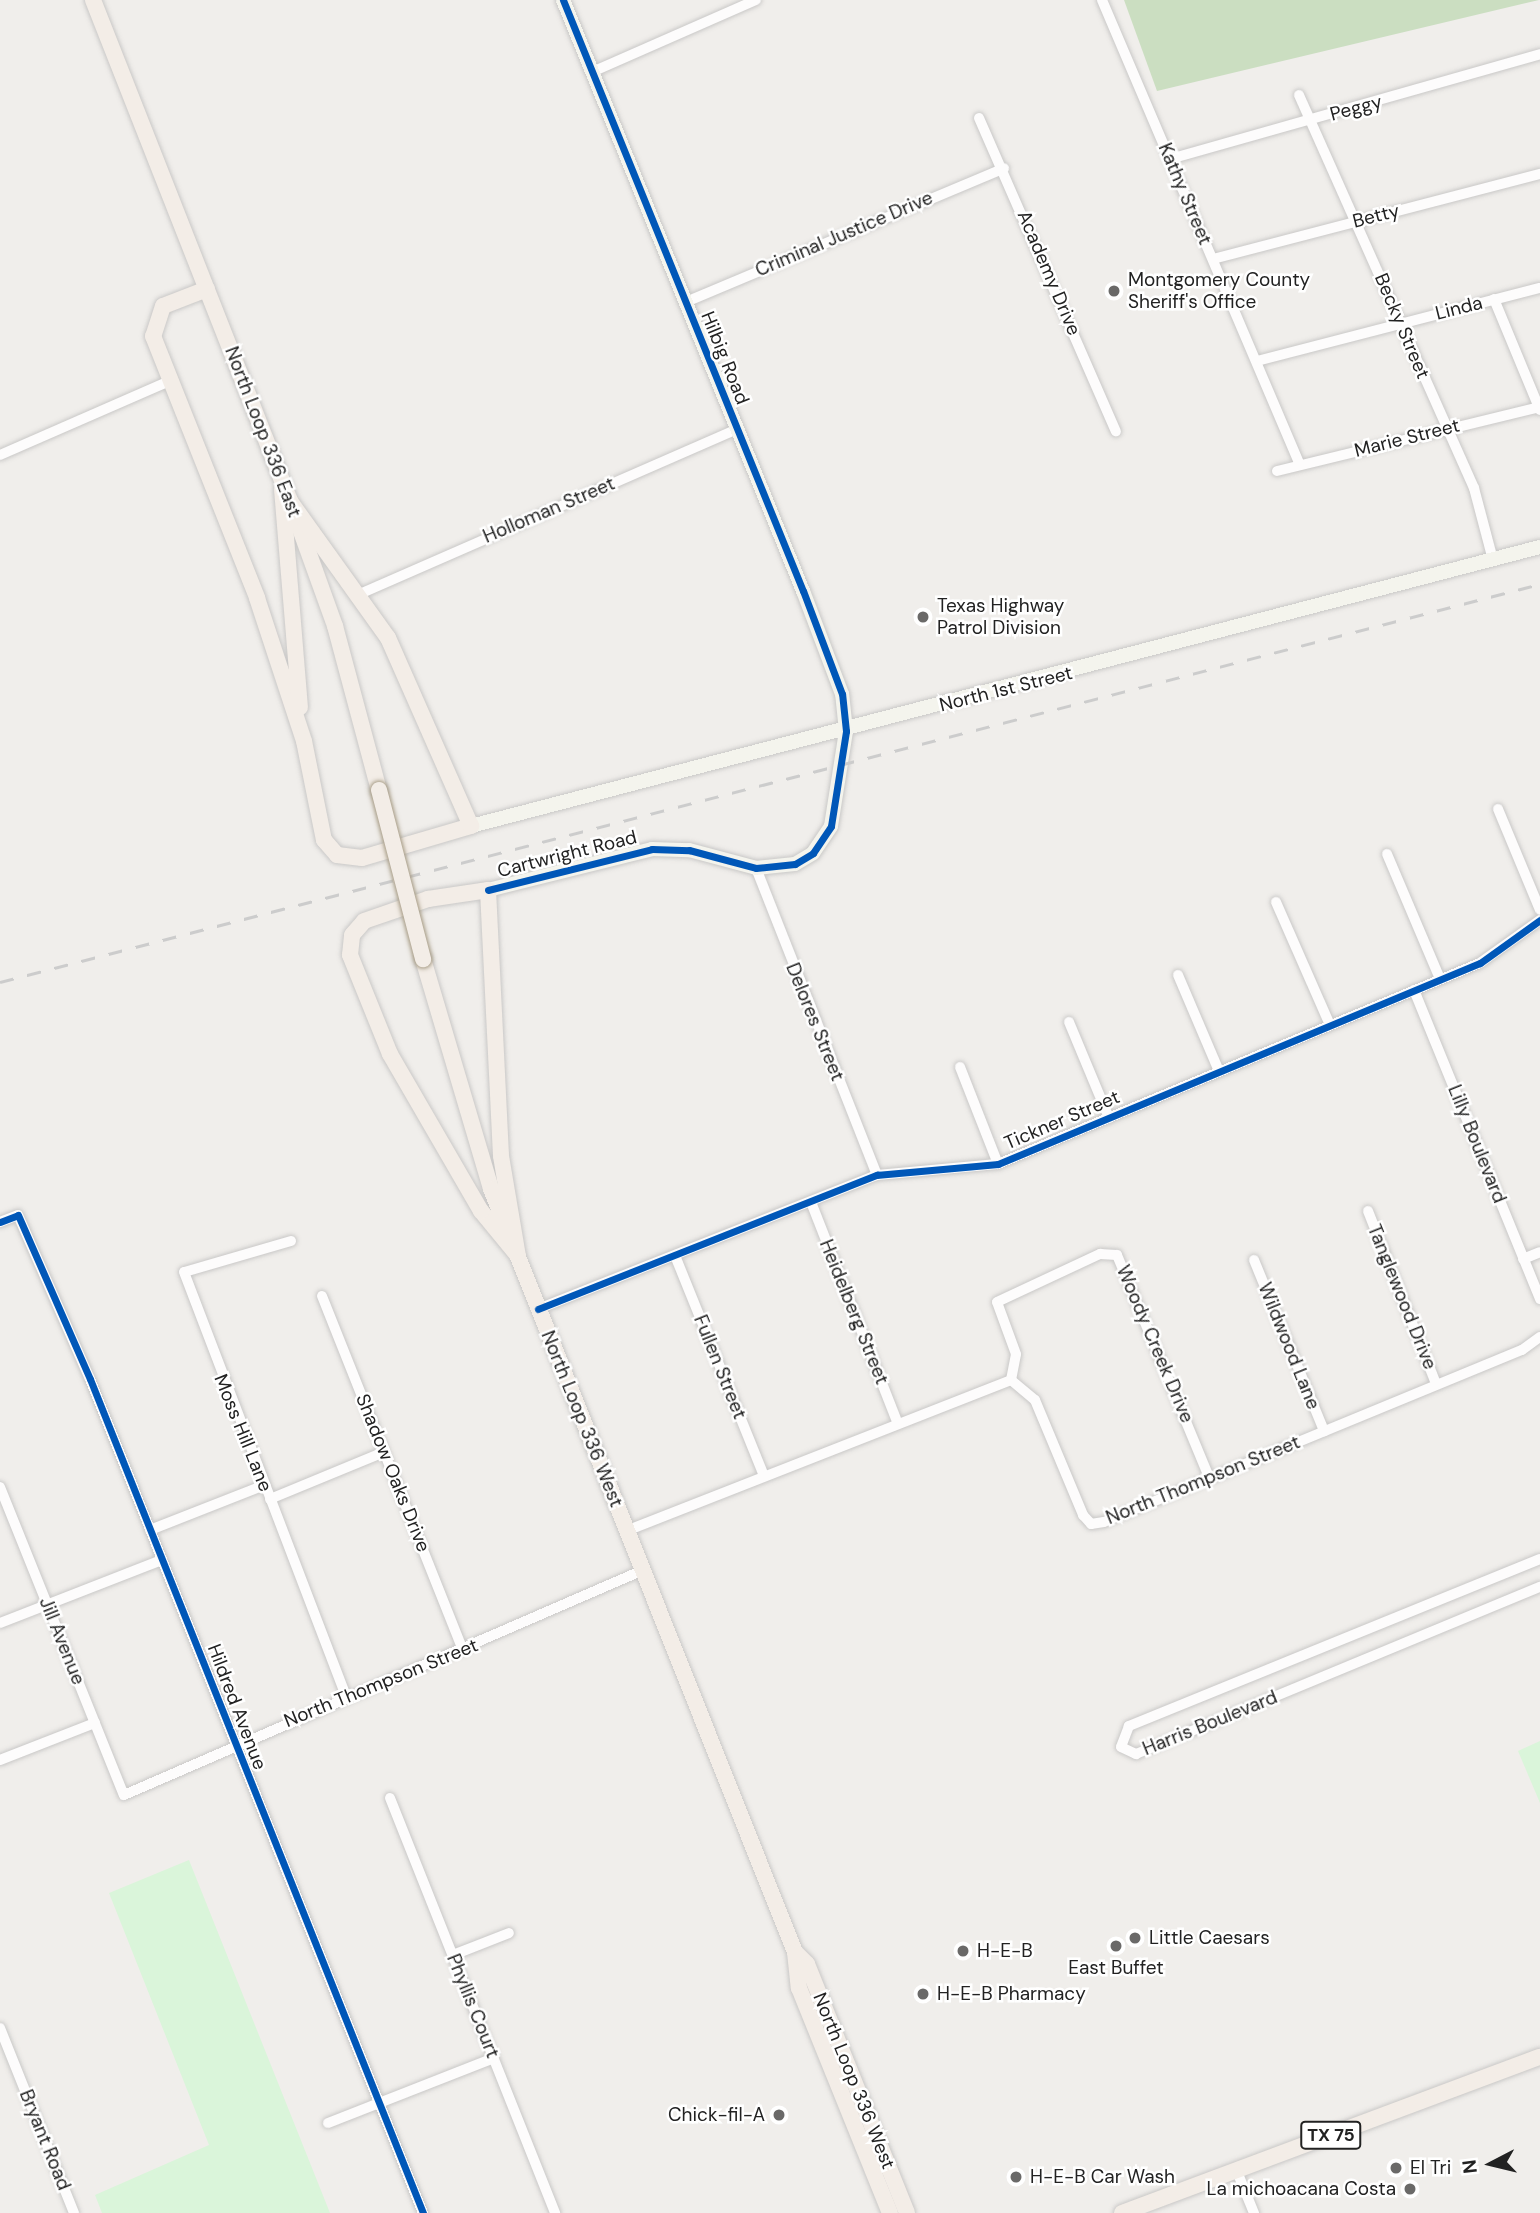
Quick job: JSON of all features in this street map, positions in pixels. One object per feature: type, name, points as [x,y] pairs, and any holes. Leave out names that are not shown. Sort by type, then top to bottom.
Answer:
[{"type":"main road","name":"North Loop 336 East","points":[[93,0],[290,500],[335,626],[402,874]]},
{"type":"main road","points":[[206,289],[163,306],[154,319],[169,381],[257,598],[304,741]]},
{"type":"main road","points":[[282,480],[304,741],[324,840],[337,855],[362,858],[471,826],[362,593],[290,500]]},
{"type":"main road","name":"North Loop 336 West","points":[[402,874],[471,1133],[640,1571],[795,1952],[811,2019],[890,2213]]},
{"type":"main road","points":[[488,890],[501,1156],[518,1256],[481,1211],[390,1054],[354,972],[355,929],[428,899],[488,890]]},
{"type":"main road","name":"North Loop 336 West","points":[[795,1952],[807,1965],[906,2213]]},
{"type":"main road","points":[[811,2019],[823,2027],[840,2070],[850,2073]]},
{"type":"main road","name":"TX 75","points":[[1122,2213],[1540,2057]]},
{"type":"main road","points":[[837,2084],[867,2113]]},
{"type":"street","name":"Hilbig Road","points":[[563,0],[842,694],[846,731]]},
{"type":"street","points":[[593,72],[756,0]]},
{"type":"street","name":"Kathy Street","points":[[1102,0],[1300,466]]},
{"type":"street","name":"Peggy","points":[[1170,159],[1540,54]]},
{"type":"street","name":"Becky Street","points":[[1299,95],[1474,488],[1493,560]]},
{"type":"street","name":"Academy Drive","points":[[979,118],[1004,168],[1116,430]]},
{"type":"street","name":"Criminal Justice Drive","points":[[686,302],[1004,168]]},
{"type":"street","name":"Betty","points":[[1213,259],[1540,174]]},
{"type":"street","name":"Linda","points":[[1257,361],[1540,288]]},
{"type":"street","points":[[1494,299],[1539,409]]},
{"type":"street","points":[[0,455],[169,381]]},
{"type":"street","name":"Marie Street","points":[[1277,471],[1446,428],[1539,409]]},
{"type":"street","name":"Holloman Street","points":[[362,593],[737,429]]},
{"type":"street","name":"North 1st Street","points":[[471,826],[846,731],[1540,547]]},
{"type":"street","name":"Cartwright Road","points":[[488,890],[652,849],[688,850],[755,868],[795,864],[821,844],[837,804],[846,731]]},
{"type":"street","points":[[1497,809],[1540,911]]},
{"type":"street","points":[[1387,854],[1440,979]]},
{"type":"street","name":"Delores Street","points":[[755,868],[877,1175]]},
{"type":"street","points":[[1276,902],[1330,1025]]},
{"type":"street","name":"Tickner Street","points":[[538,1309],[676,1258],[877,1175],[998,1164],[1498,954],[1540,920]]},
{"type":"street","points":[[1178,975],[1219,1071]]},
{"type":"street","name":"Lilly Boulevard","points":[[1415,990],[1540,1299]]},
{"type":"street","points":[[1069,1022],[1109,1118]]},
{"type":"street","points":[[960,1067],[998,1164]]},
{"type":"street","name":"Heidelberg Street","points":[[811,1202],[897,1422]]},
{"type":"street","name":"Tanglewood Drive","points":[[1368,1211],[1436,1384]]},
{"type":"street","name":"Hildred Avenue","points":[[0,1222],[18,1215],[150,1530],[423,2213]]},
{"type":"street","name":"Moss Hill Lane","points":[[291,1241],[184,1272],[262,1486],[270,1499],[346,1697]]},
{"type":"street","points":[[1523,1259],[1540,1252]]},
{"type":"street","name":"Woody Creek Drive","points":[[1011,1380],[1016,1354],[996,1302],[1100,1254],[1117,1255],[1209,1477]]},
{"type":"street","name":"Fullen Street","points":[[676,1258],[764,1476]]},
{"type":"street","name":"Wildwood Lane","points":[[1254,1260],[1324,1431]]},
{"type":"street","name":"Shadow Oaks Drive","points":[[322,1296],[463,1650]]},
{"type":"street","name":"North Thompson Street","points":[[1011,1380],[1035,1400],[1091,1524],[1324,1431],[1540,1337]]},
{"type":"street","points":[[626,1531],[897,1422],[1011,1380]]},
{"type":"street","points":[[270,1499],[384,1452]]},
{"type":"street","points":[[150,1530],[262,1486]]},
{"type":"street","name":"Jill Avenue","points":[[0,1488],[124,1795]]},
{"type":"street","name":"Harris Boulevard","points":[[1538,1588],[1136,1754],[1121,1747],[1129,1726],[1540,1559]]},
{"type":"street","points":[[0,1623],[162,1560]]},
{"type":"street","name":"North Thompson Street","points":[[124,1795],[640,1571]]},
{"type":"street","points":[[1538,1588],[1540,1599]]},
{"type":"street","points":[[0,1760],[95,1723]]},
{"type":"street","name":"Phyllis Court","points":[[390,1798],[555,2213]]},
{"type":"street","points":[[453,1955],[509,1933]]},
{"type":"street","name":"Bryant Road","points":[[0,2028],[74,2213]]},
{"type":"street","points":[[328,2123],[494,2058]]},
{"type":"street","points":[[1236,2169],[1254,2213]]},
{"type":"green space","points":[[1124,0],[1539,0],[1157,91]]},
{"type":"green space","points":[[1540,1741],[1540,1803],[1518,1751]]},
{"type":"green space","points":[[189,1860],[330,2213],[102,2213],[95,2195],[209,2145],[109,1893]]},
{"type":"railway","points":[[0,982],[1540,584]]},
{"type":"cycle path","points":[[488,890],[652,849],[689,850],[756,868],[795,864],[813,853],[831,826],[846,731],[842,694],[803,591],[563,0]]},
{"type":"cycle path","points":[[538,1309],[877,1175],[998,1164],[1480,963],[1540,920]]},
{"type":"cycle path","points":[[0,1222],[18,1215],[90,1379],[423,2213]]},
{"type":"place","name":"Montgomery County Sheriff's Office","points":[[1114,291]]},
{"type":"place","name":"Texas Highway Patrol Division","points":[[923,617]]},
{"type":"place","name":"Little Caesars","points":[[1135,1938]]},
{"type":"place","name":"East Buffet","points":[[1116,1946]]},
{"type":"place","name":"H-E-B","points":[[963,1951]]},
{"type":"place","name":"H-E-B Pharmacy","points":[[923,1994]]},
{"type":"place","name":"Chick-fil-A","points":[[779,2115]]},
{"type":"place","name":"El Tri","points":[[1396,2168]]},
{"type":"place","name":"H-E-B Car Wash","points":[[1016,2177]]},
{"type":"place","name":"La michoacana Costa","points":[[1410,2189]]}]
